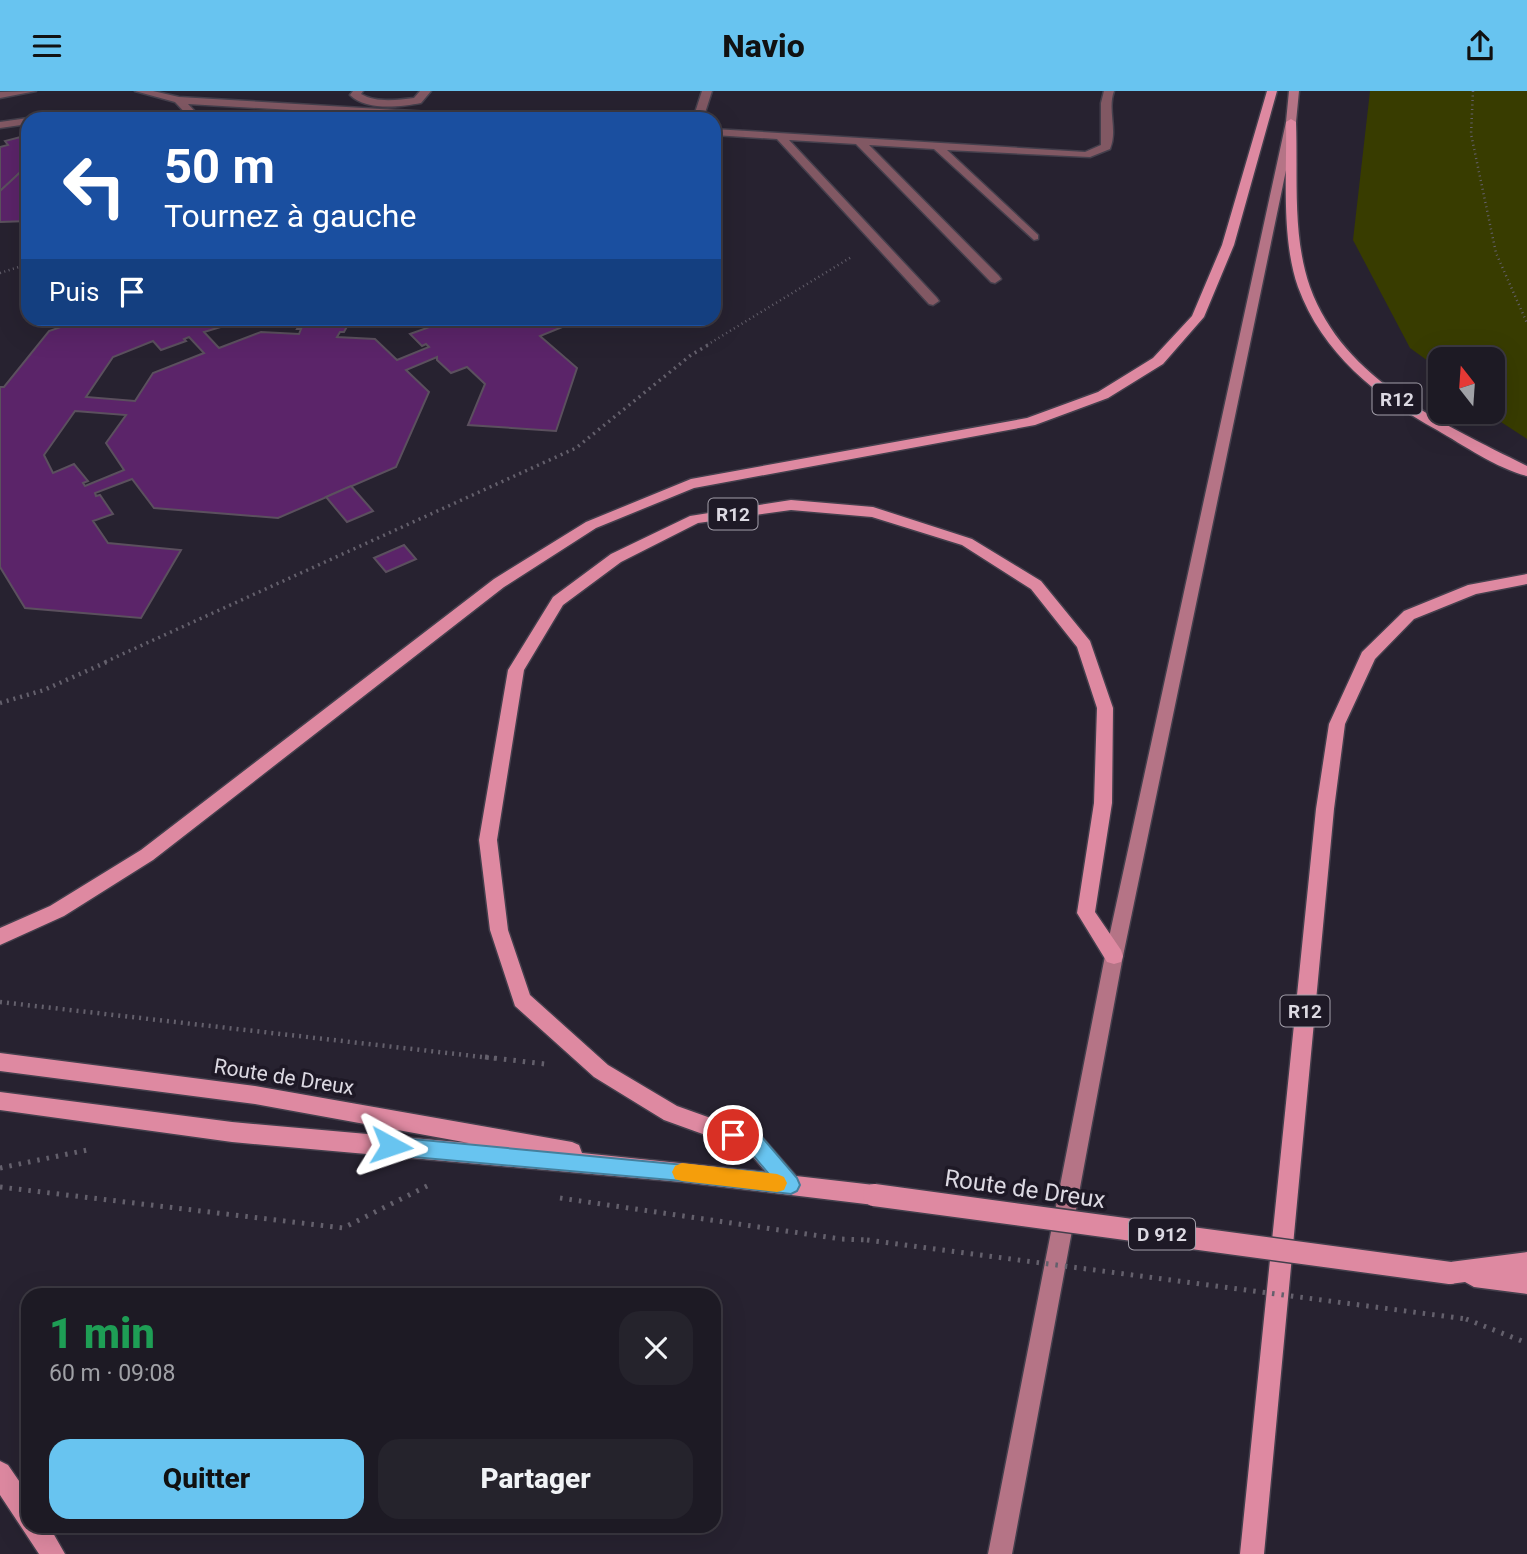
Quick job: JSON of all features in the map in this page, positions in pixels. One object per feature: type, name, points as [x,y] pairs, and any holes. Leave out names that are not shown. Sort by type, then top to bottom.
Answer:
[{"type":"main road","name":"R12","points":[[0,937],[57,911],[147,855],[499,583],[591,525],[691,484],[1030,422],[1103,395],[1158,361],[1199,317],[1228,245],[1272,91]]},
{"type":"main road","name":"R12","points":[[1000,1554],[1114,956],[1290,122],[1294,91]]},
{"type":"main road","name":"R12","points":[[1290,122],[1298,250],[1304,285],[1329,335],[1349,360],[1424,418],[1527,473]]},
{"type":"main road","name":"R12","points":[[791,1185],[754,1143],[671,1113],[601,1071],[522,1000],[499,930],[488,840],[516,670],[558,601],[615,558],[695,519],[791,505],[873,512],[967,542],[1036,585],[1084,645],[1105,708],[1103,803],[1086,913],[1114,956]]},
{"type":"main road","name":"R12","points":[[1252,1554],[1323,823],[1337,724],[1368,656],[1409,615],[1473,589],[1527,579]]},
{"type":"main road","name":"Route de Dreux","points":[[0,1062],[255,1095],[682,1172]]},
{"type":"main road","name":"Route de Dreux","points":[[0,1101],[232,1132],[682,1172],[874,1195],[1527,1283]]},
{"type":"main road","points":[[1450,1273],[1527,1263]]},
{"type":"main road","points":[[0,1473],[21,1505]]},
{"type":"main road","points":[[40,1533],[53,1554]]},
{"type":"lane","points":[[0,95],[31,91]]},
{"type":"lane","points":[[140,91],[179,100],[382,112]]},
{"type":"lane","points":[[283,106],[296,91]]},
{"type":"lane","points":[[358,91],[355,95],[367,101],[410,102],[417,101],[426,91]]},
{"type":"lane","points":[[700,112],[707,91]]},
{"type":"lane","points":[[721,132],[1086,155],[1106,147],[1110,135],[1106,97],[1109,91]]},
{"type":"lane","points":[[179,100],[190,112]]},
{"type":"lane","points":[[0,125],[21,122]]},
{"type":"lane","points":[[780,136],[933,301]]},
{"type":"lane","points":[[859,141],[995,279]]},
{"type":"lane","points":[[937,146],[1034,237]]},
{"type":"path","points":[[1472,91],[1471,134],[1496,254],[1527,323]]},
{"type":"path","points":[[0,703],[44,690],[576,447],[691,355],[877,241]]},
{"type":"path","points":[[0,273],[21,266]]},
{"type":"path","points":[[0,1002],[601,1071]]},
{"type":"path","points":[[0,1187],[342,1228],[438,1180]]},
{"type":"path","points":[[559,1198],[841,1239],[867,1240],[1466,1319],[1526,1342]]},
{"type":"shaded area","points":[[1370,91],[1527,91],[1527,439],[1504,424],[1505,347],[1428,347],[1428,361],[1410,348],[1353,240]]},
{"type":"building","points":[[21,137],[21,172],[0,191],[0,147],[8,145],[5,141]]},
{"type":"building","points":[[21,172],[21,221],[0,222],[0,191]]},
{"type":"building","points":[[64,326],[224,326],[204,332],[219,348],[261,332],[299,334],[301,329],[297,329],[299,326],[347,326],[337,337],[375,339],[397,360],[429,347],[426,344],[422,346],[410,334],[427,328],[425,326],[565,326],[540,336],[577,368],[556,431],[468,425],[485,384],[467,367],[451,373],[437,357],[406,370],[429,392],[396,467],[278,518],[154,508],[132,479],[95,493],[96,496],[100,495],[113,514],[93,521],[108,543],[181,550],[141,618],[25,608],[0,567],[0,387],[4,387],[49,331]],"holes":[[[189,337],[204,353],[153,373],[135,401],[86,397],[113,357],[153,341],[161,350],[186,341],[184,339]],[[75,411],[126,415],[106,443],[124,470],[85,486],[83,483],[88,481],[74,464],[53,473],[44,455]]]},
{"type":"building","points":[[351,486],[373,511],[347,522],[326,497]]},
{"type":"building","points":[[404,545],[416,559],[386,572],[374,558]]},
{"type":"slow traffic","points":[[682,1172],[777,1183]]},
{"type":"route","points":[[391,1146],[682,1172],[791,1185],[754,1143],[733,1135]]}]
